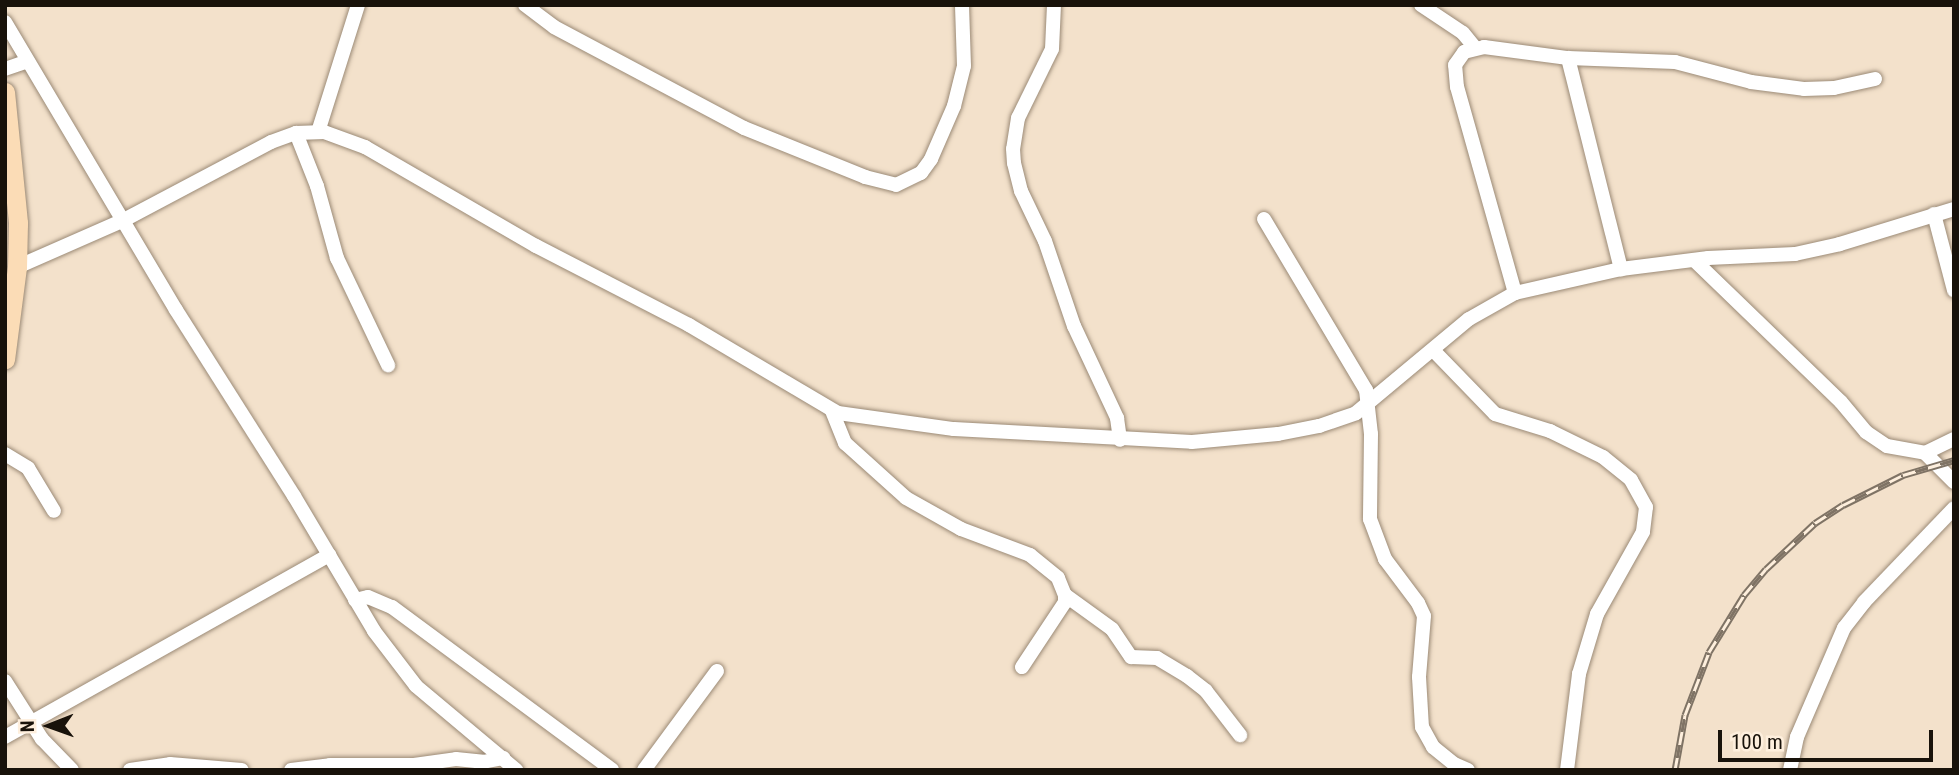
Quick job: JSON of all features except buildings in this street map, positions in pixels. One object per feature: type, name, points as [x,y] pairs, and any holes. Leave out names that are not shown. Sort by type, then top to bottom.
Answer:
[{"type":"main road","points":[[5,92],[15,178],[17,267],[5,359]]},
{"type":"street","points":[[318,132],[358,5]]},
{"type":"street","points":[[525,5],[554,27],[744,128],[865,177],[896,185],[921,173],[931,159],[951,115],[964,66],[962,5]]},
{"type":"street","points":[[1054,5],[1052,49],[1018,118],[1013,149],[1014,163],[1021,191],[1045,241],[1074,326],[1117,418],[1120,440]]},
{"type":"street","points":[[1422,5],[1463,33],[1475,48]]},
{"type":"street","points":[[5,22],[122,220],[355,600],[416,686],[516,770]]},
{"type":"street","points":[[1515,293],[1457,87],[1457,60],[1475,48],[1568,58],[1675,62],[1751,82],[1804,89],[1860,85],[1875,79]]},
{"type":"street","points":[[1568,58],[1620,269]]},
{"type":"street","points":[[5,69],[28,61]]},
{"type":"street","points":[[296,133],[317,186],[337,258],[388,365]]},
{"type":"street","points":[[17,267],[122,220],[265,145],[296,133],[333,134],[365,148],[536,246],[689,325],[832,411],[954,429],[1192,442],[1278,434],[1332,423],[1367,407],[1469,319],[1515,293],[1620,269],[1694,260],[1795,254],[1840,244],[1954,209]]},
{"type":"street","points":[[1934,214],[1954,290]]},
{"type":"street","points":[[1264,219],[1365,386],[1371,434],[1368,511],[1372,528],[1392,572],[1418,603],[1424,616],[1419,677],[1422,727],[1433,747],[1454,764],[1468,770]]},
{"type":"street","points":[[1694,260],[1841,402],[1866,432],[1888,446],[1926,453],[1954,482]]},
{"type":"street","points":[[1433,351],[1495,414],[1550,431],[1603,457],[1631,481],[1646,507],[1643,532],[1597,614],[1578,674],[1567,770]]},
{"type":"street","points":[[832,411],[842,439],[895,489],[961,529],[1030,555],[1058,578],[1065,596],[1112,629],[1131,657],[1157,658],[1196,684],[1240,735]]},
{"type":"street","points":[[1926,453],[1954,439]]},
{"type":"street","points":[[5,454],[28,468],[54,511]]},
{"type":"street","points":[[1790,770],[1797,737],[1844,628],[1864,602],[1954,508]]},
{"type":"street","points":[[5,737],[329,555]]},
{"type":"street","points":[[1022,667],[1051,626],[1065,596]]},
{"type":"street","points":[[355,600],[368,597],[392,607],[612,770]]},
{"type":"street","points":[[644,770],[717,671]]},
{"type":"street","points":[[5,681],[56,757],[72,770]]},
{"type":"street","points":[[291,770],[330,765],[414,765],[456,759],[483,762],[504,758]]},
{"type":"street","points":[[130,770],[170,764],[242,770]]},
{"type":"railway","points":[[1675,770],[1685,715],[1709,652],[1744,595],[1766,569],[1815,523],[1843,505],[1903,475],[1954,460]]}]
